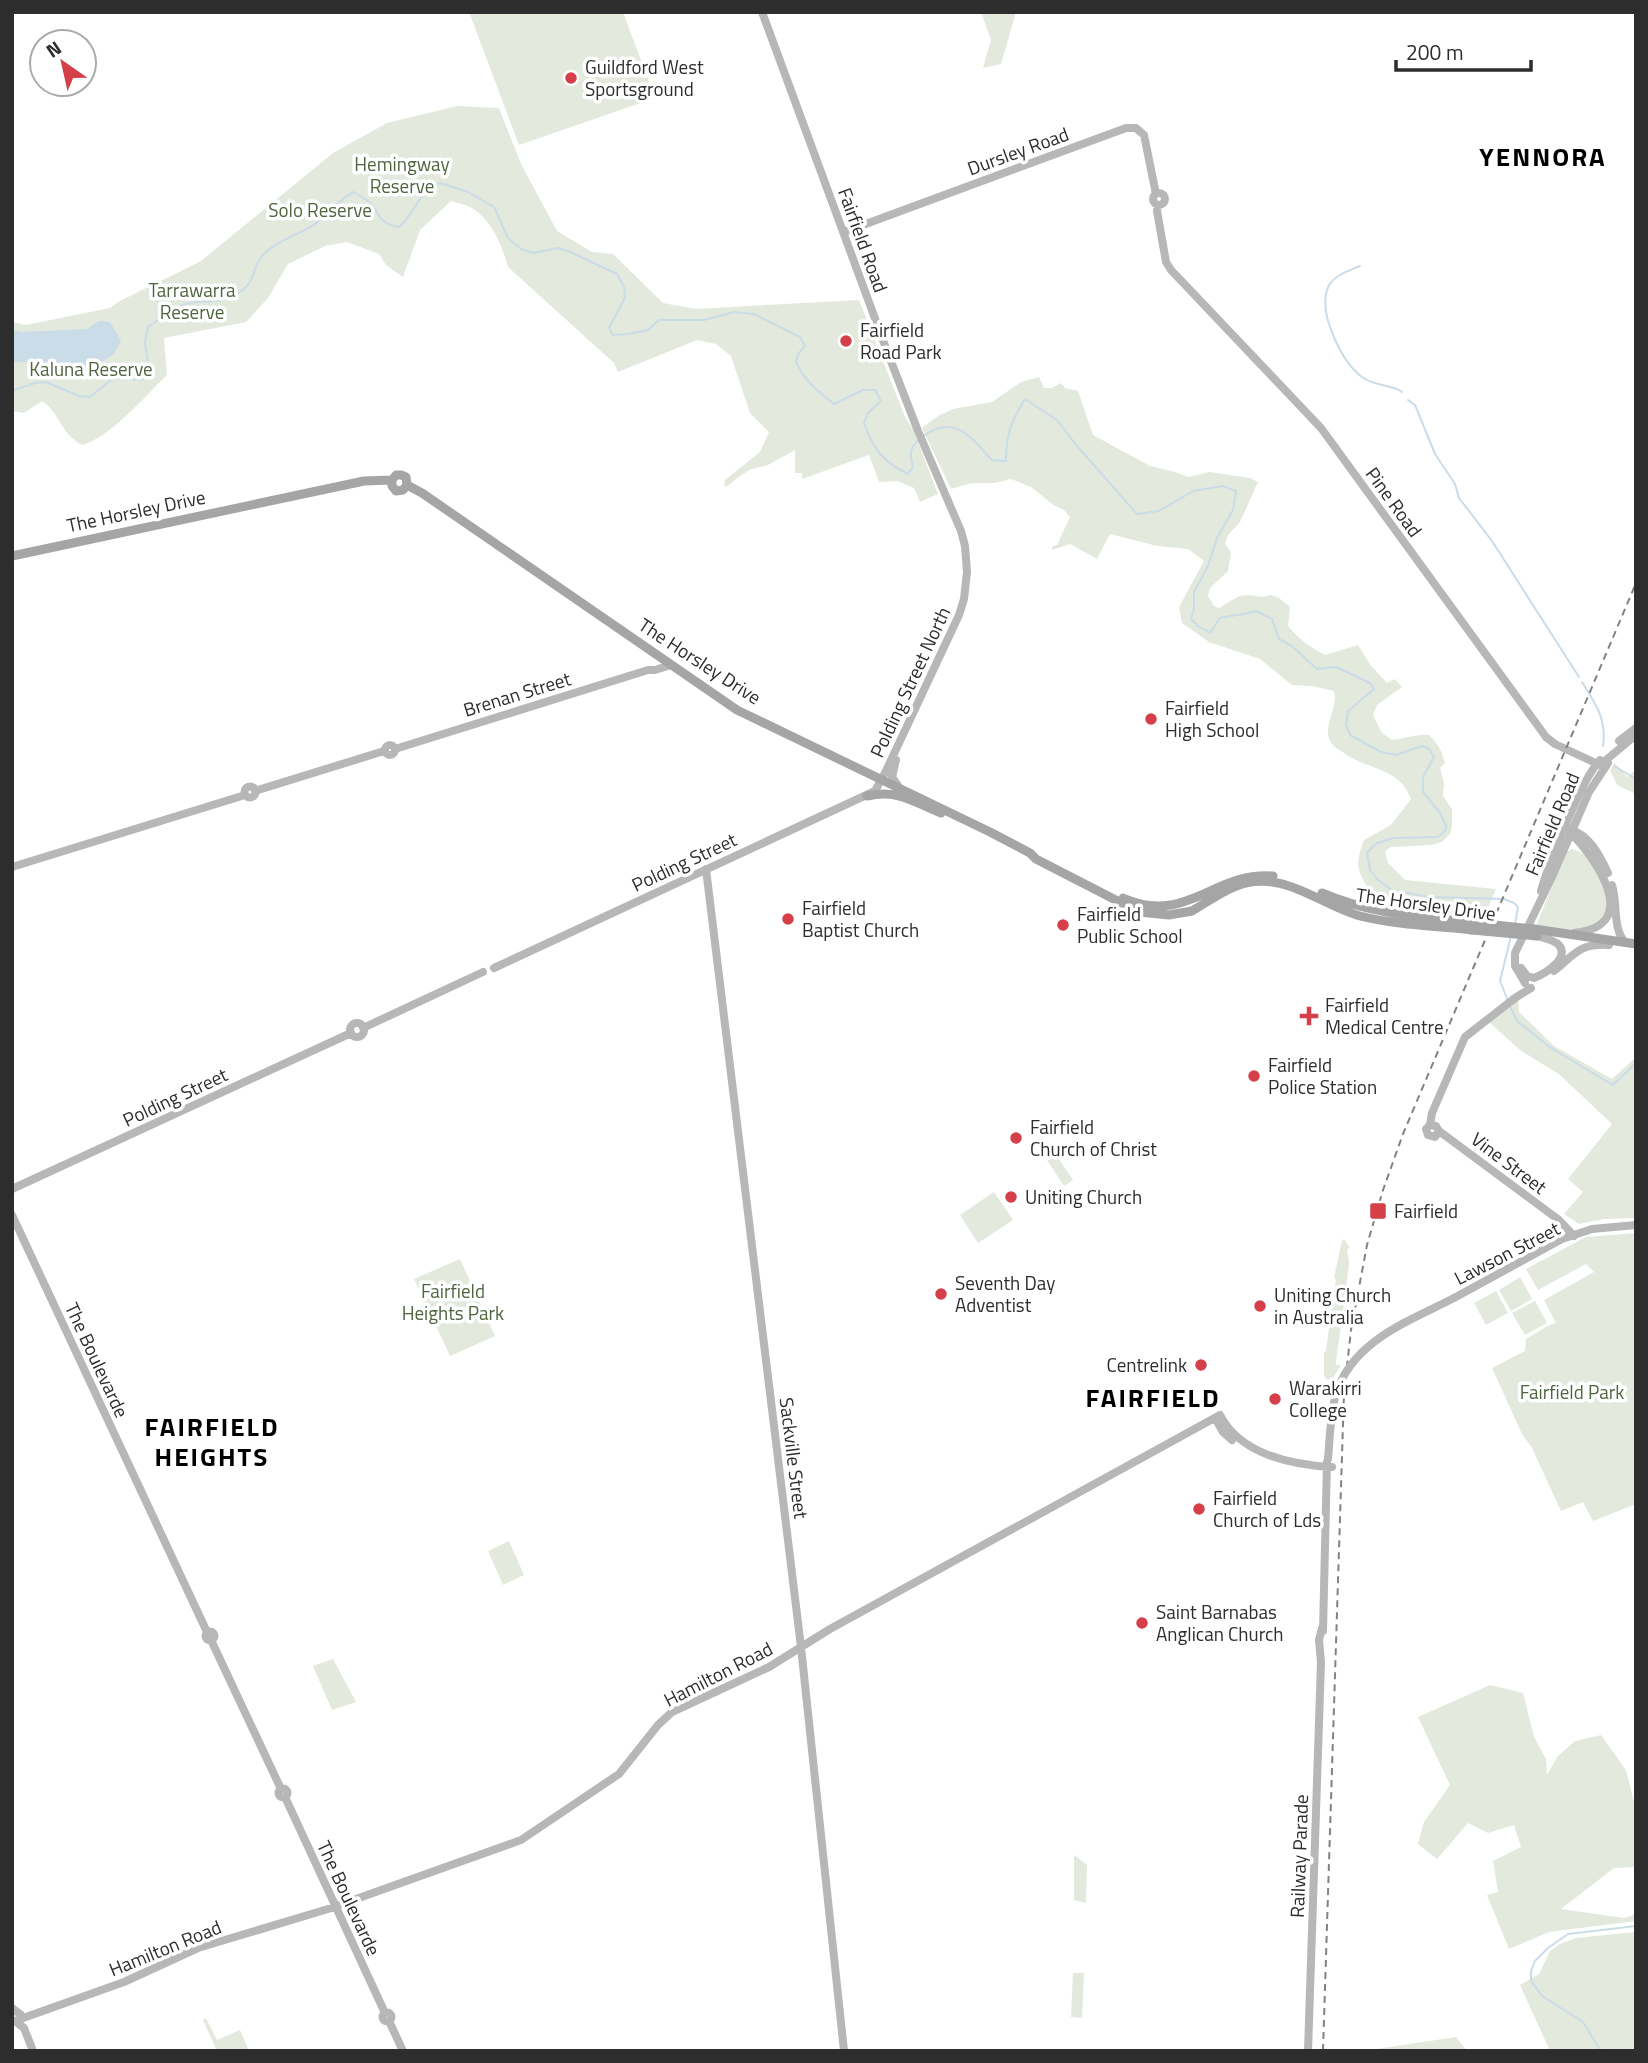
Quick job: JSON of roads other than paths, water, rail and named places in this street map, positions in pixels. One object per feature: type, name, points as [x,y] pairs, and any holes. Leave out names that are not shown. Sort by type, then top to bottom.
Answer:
[{"type":"main road","name":"Fairfield Road","points":[[762,12],[918,431],[955,515]]},
{"type":"main road","name":"Dursley Road","points":[[844,232],[1126,128],[1136,128],[1144,135],[1156,194]]},
{"type":"main road","name":"Pine Road","points":[[1156,194],[1153,200],[1158,205],[1166,262],[1171,270],[1321,428],[1546,737],[1597,764]]},
{"type":"main road","name":"The Horsley Drive","points":[[12,556],[357,482],[392,480],[391,486],[396,491],[403,490],[407,485],[422,493],[737,710],[953,814],[1139,912],[1165,915],[1185,913],[1233,887],[1264,881],[1288,885],[1363,916],[1474,926],[1609,945],[1636,946]]},
{"type":"main road","name":"Polding Street North","points":[[882,780],[962,607],[966,561],[963,538],[955,515]]},
{"type":"main road","points":[[648,670],[657,662],[656,655]]},
{"type":"main road","name":"Brenan Street","points":[[12,867],[245,795],[248,787],[253,787],[256,791],[384,751],[387,746],[395,749],[671,665]]},
{"type":"main road","name":"Fairfield Road","points":[[1529,983],[1516,970],[1516,950],[1521,946],[1563,852],[1582,788],[1597,764],[1636,728]]},
{"type":"main road","name":"Fairfield Road","points":[[1536,910],[1545,874],[1589,792],[1600,774],[1636,735]]},
{"type":"main road","points":[[1597,764],[1604,763],[1636,735]]},
{"type":"main road","points":[[896,751],[892,777],[900,788]]},
{"type":"main road","name":"Polding Street","points":[[12,1189],[351,1033],[350,1028],[354,1024],[360,1024],[363,1028],[483,972],[486,964],[491,964],[494,968],[867,796],[875,791],[882,780]]},
{"type":"main road","points":[[867,796],[889,793],[903,796],[944,814],[953,814]]},
{"type":"main road","points":[[1578,816],[1578,825],[1599,855],[1610,877],[1618,929],[1625,942]]},
{"type":"main road","points":[[1568,829],[1587,838]]},
{"type":"main road","points":[[1560,933],[1592,929],[1600,925],[1608,914],[1609,891],[1602,873],[1568,829]]},
{"type":"main road","points":[[1563,852],[1572,846],[1578,846],[1591,856]]},
{"type":"main road","name":"Sackville Street","points":[[706,869],[801,1647],[844,2051]]},
{"type":"main road","points":[[1529,983],[1560,959],[1561,948],[1535,933]]},
{"type":"main road","name":"The Horsley Drive","points":[[1535,933],[1560,933],[1636,946]]},
{"type":"main road","points":[[1529,983],[1585,947],[1592,944],[1609,945]]},
{"type":"main road","points":[[1521,946],[1521,964],[1525,971],[1536,974],[1550,968]]},
{"type":"main road","name":"Vine Street","points":[[1529,983],[1515,998],[1464,1039],[1432,1113],[1430,1125],[1426,1129],[1428,1135],[1435,1136],[1439,1131],[1559,1220],[1574,1236]]},
{"type":"main road","name":"The Boulevarde","points":[[12,1215],[403,2051]]},
{"type":"main road","points":[[1574,1236],[1602,1227],[1636,1225]]},
{"type":"main road","name":"Lawson Street","points":[[1330,1466],[1343,1390],[1356,1366],[1373,1348],[1574,1236]]},
{"type":"main road","name":"Hamilton Road","points":[[21,2018],[124,1982],[205,1945],[335,1905],[523,1839],[619,1774],[658,1725],[672,1712],[769,1667],[906,1587],[1218,1417],[1236,1438],[1260,1450],[1293,1463],[1330,1466]]},
{"type":"main road","name":"Railway Parade","points":[[1308,2051],[1321,1661],[1319,1635],[1322,1628],[1330,1466]]},
{"type":"main road","points":[[769,1667],[780,1662],[793,1661],[799,1663],[803,1670]]},
{"type":"main road","points":[[12,2008],[21,2018],[33,2051]]},
{"type":"water","points":[[99,321],[110,322],[121,341],[113,355],[84,372],[50,363],[12,362],[12,330],[21,332],[87,329]]},
{"type":"waterway","points":[[12,391],[46,382],[79,396],[90,397],[111,380],[142,380],[149,371],[145,342],[148,327],[168,313],[190,303],[220,300],[237,294],[248,284],[266,252],[312,226],[354,192],[369,202],[386,223],[399,227],[423,196],[440,183],[468,192],[494,207],[508,238],[521,249],[533,253],[558,248],[617,274],[624,287],[625,298],[609,328],[613,335],[648,330],[659,320],[704,320],[734,312],[754,314],[800,337],[805,346],[798,354],[796,362],[808,381],[834,404],[863,390],[875,390],[881,401],[868,413],[864,423],[875,447],[892,465],[908,474],[913,467],[912,449],[919,440]]},
{"type":"waterway","points":[[1360,266],[1341,275],[1329,285],[1325,300],[1329,325],[1354,370],[1367,380],[1402,392]]},
{"type":"waterway","points":[[923,436],[945,427],[954,428],[970,437],[992,460],[1006,461],[1010,428],[1025,399],[1057,420],[1137,514],[1159,511],[1193,491],[1223,486],[1236,491],[1233,510],[1217,538],[1208,566],[1194,592],[1191,619],[1210,633],[1220,618],[1256,611],[1272,619],[1279,639],[1292,646],[1317,669],[1336,667],[1370,683],[1374,689],[1348,711],[1346,725],[1350,735],[1381,752],[1396,755],[1422,746],[1429,749],[1434,757],[1423,777],[1423,792],[1440,813],[1446,826],[1445,831],[1438,837],[1393,838],[1375,844],[1367,853],[1370,870],[1392,890],[1429,897],[1504,899],[1518,907],[1515,924]]},
{"type":"waterway","points":[[1408,400],[1415,405],[1435,454],[1455,484],[1459,498],[1492,541],[1579,677]]},
{"type":"waterway","points":[[1582,682],[1602,720],[1603,746]]},
{"type":"waterway","points":[[1614,766],[1636,779]]},
{"type":"waterway","points":[[1508,1001],[1500,981],[1511,936]]},
{"type":"waterway","points":[[1510,1006],[1517,1021],[1551,1048],[1613,1085],[1636,1063]]},
{"type":"waterway","points":[[1601,2051],[1583,2022],[1542,1996],[1531,1981],[1531,1971],[1535,1961],[1568,1934],[1636,1926]]},
{"type":"railway","points":[[1323,2051],[1344,1393],[1351,1330],[1367,1245],[1403,1134],[1636,583]]},
{"type":"place","name":"Guildford West Sportsground","points":[[571,78]]},
{"type":"place","name":"Fairfield Road Park","points":[[846,341]]},
{"type":"place","name":"Fairfield High School","points":[[1151,719]]},
{"type":"place","name":"Fairfield Baptist Church","points":[[788,919]]},
{"type":"place","name":"Fairfield Public School","points":[[1063,925]]},
{"type":"place","name":"Fairfield Medical Centre","points":[[1309,1016]]},
{"type":"place","name":"Fairfield Police Station","points":[[1254,1076]]},
{"type":"place","name":"Fairfield Church of Christ","points":[[1016,1138]]},
{"type":"place","name":"Uniting Church","points":[[1011,1197]]},
{"type":"place","name":"Fairfield","points":[[1378,1211]]},
{"type":"place","name":"Seventh Day Adventist","points":[[941,1294]]},
{"type":"place","name":"Uniting Church in Australia","points":[[1260,1306]]},
{"type":"place","name":"Centrelink","points":[[1201,1365]]},
{"type":"place","name":"Warakirri College","points":[[1275,1399]]},
{"type":"place","name":"Fairfield Church of Lds","points":[[1199,1509]]},
{"type":"place","name":"Saint Barnabas Anglican Church","points":[[1142,1623]]},
{"type":"district","name":"YENNORA","points":[[1543,157]]},
{"type":"district","name":"FAIRFIELD","points":[[1153,1398]]},
{"type":"district","name":"FAIRFIELD HEIGHTS","points":[[212,1442]]},
{"type":"park label","name":"Hemingway Reserve","points":[[402,175]]},
{"type":"park label","name":"Solo Reserve","points":[[320,210]]},
{"type":"park label","name":"Tarrawarra Reserve","points":[[192,301]]},
{"type":"park label","name":"Kaluna Reserve","points":[[91,369]]},
{"type":"park label","name":"Fairfield Heights Park","points":[[453,1302]]},
{"type":"park label","name":"Fairfield Park","points":[[1572,1392]]}]
